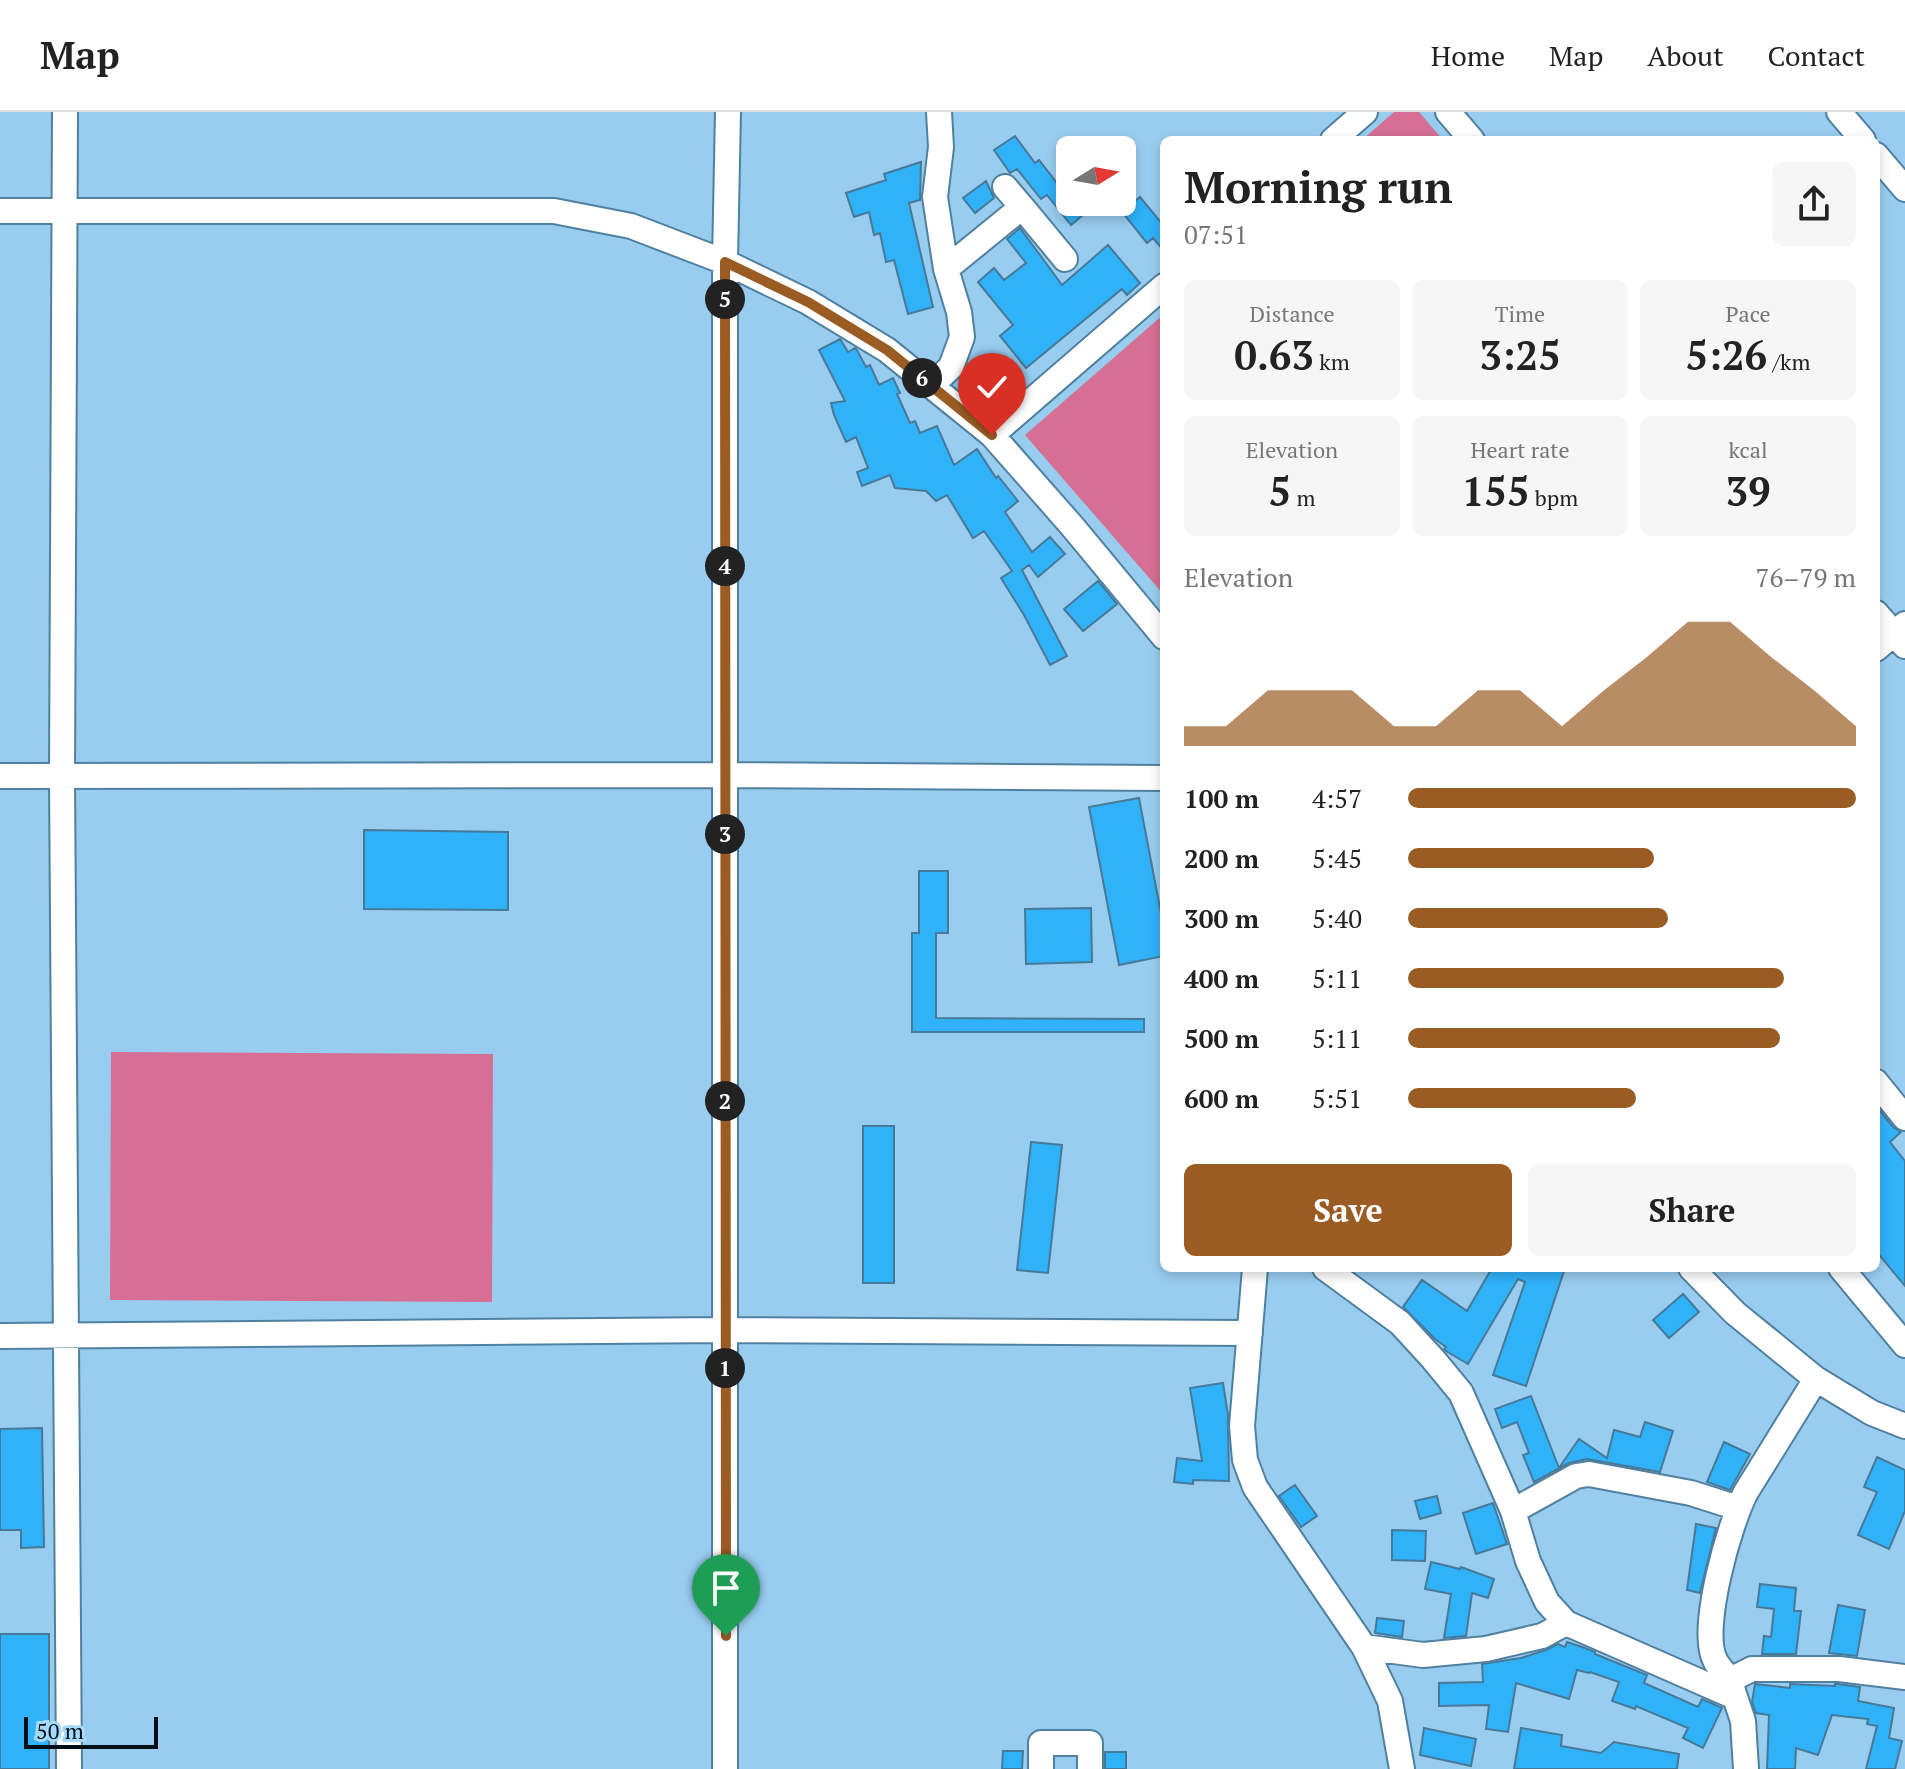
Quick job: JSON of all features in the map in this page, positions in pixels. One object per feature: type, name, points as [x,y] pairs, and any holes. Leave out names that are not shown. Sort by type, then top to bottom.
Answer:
[{"type":"street","points":[[65,112],[62,777],[69,1769]]},
{"type":"street","points":[[725,1769],[725,262],[728,112]]},
{"type":"street","points":[[932,385],[951,367],[962,337],[959,312],[946,269],[935,197],[941,147],[939,112]]},
{"type":"street","points":[[1338,136],[1365,112]]},
{"type":"street","points":[[1448,112],[1469,136]]},
{"type":"street","points":[[1839,112],[1860,136]]},
{"type":"street","points":[[1880,160],[1905,189]]},
{"type":"street","points":[[1005,187],[1065,259]]},
{"type":"street","points":[[946,269],[1022,207]]},
{"type":"street","points":[[0,211],[554,211],[631,226],[725,262],[808,302],[887,350],[992,435],[1160,632]]},
{"type":"street","points":[[992,435],[1160,289]]},
{"type":"street","points":[[1880,618],[1895,639]]},
{"type":"street","points":[[0,776],[1160,778]]},
{"type":"street","points":[[1880,1087],[1905,1118]]},
{"type":"street","points":[[1255,1272],[1242,1426],[1245,1460],[1255,1487],[1364,1647],[1390,1701],[1402,1769]]},
{"type":"street","points":[[1330,1272],[1400,1323],[1461,1393],[1513,1511],[1528,1561],[1547,1602],[1566,1623],[1732,1688]]},
{"type":"street","points":[[1695,1272],[1735,1313],[1816,1379],[1872,1413],[1905,1426]]},
{"type":"street","points":[[1844,1272],[1905,1345]]},
{"type":"street","points":[[0,1336],[725,1330],[1250,1333]]},
{"type":"street","points":[[1746,1769],[1743,1721],[1732,1688],[1714,1659],[1710,1616],[1738,1508],[1816,1379]]},
{"type":"street","points":[[1513,1511],[1576,1476],[1589,1474],[1691,1493],[1738,1508]]},
{"type":"street","points":[[1364,1647],[1423,1655],[1486,1649],[1542,1636],[1566,1623]]},
{"type":"street","points":[[1732,1688],[1752,1669],[1839,1669],[1905,1677]]},
{"type":"street","points":[[1041,1769],[1041,1743],[1090,1743],[1090,1769]]},
{"type":"shaded area","points":[[1394,112],[1419,112],[1440,136],[1367,136]]},
{"type":"shaded area","points":[[1160,317],[1160,590],[1025,435]]},
{"type":"shaded area","points":[[111,1052],[493,1054],[492,1302],[110,1300]]},
{"type":"building","points":[[1015,136],[1035,163],[1039,160],[1056,182],[1056,206],[1047,195],[1041,199],[1017,169],[1010,173],[994,150]]},
{"type":"building","points":[[921,162],[920,200],[909,203],[933,307],[908,314],[894,260],[886,262],[880,233],[874,235],[869,212],[854,217],[846,193],[886,180],[884,174]]},
{"type":"building","points":[[986,181],[994,198],[975,213],[963,198]]},
{"type":"building","points":[[1140,197],[1160,221],[1160,246],[1153,238],[1147,243],[1125,216],[1136,216],[1136,200]]},
{"type":"building","points":[[1064,216],[1082,216],[1071,225]]},
{"type":"building","points":[[1020,228],[1062,285],[1108,245],[1140,283],[1127,295],[1122,289],[1026,368],[1000,336],[1013,325],[978,282],[994,268],[1004,280],[1026,263],[1007,239]]},
{"type":"building","points":[[840,339],[848,352],[855,348],[866,367],[870,365],[879,385],[893,378],[910,423],[915,421],[920,433],[937,426],[954,465],[977,449],[996,478],[998,476],[1018,501],[1005,512],[1032,552],[1050,537],[1065,554],[1038,577],[1029,565],[1022,570],[1067,656],[1050,665],[1001,578],[1012,571],[984,531],[973,538],[947,495],[936,501],[926,491],[895,488],[890,475],[862,486],[857,472],[868,468],[856,437],[846,442],[834,415],[831,403],[845,401],[819,350]]},
{"type":"building","points":[[1098,581],[1117,604],[1083,631],[1064,609]]},
{"type":"building","points":[[1139,798],[1160,908],[1160,957],[1119,965],[1089,807]]},
{"type":"building","points":[[364,830],[508,832],[508,910],[364,909]]},
{"type":"building","points":[[919,871],[948,871],[948,933],[936,933],[936,1018],[1144,1019],[1144,1032],[912,1032],[912,933],[919,933]]},
{"type":"building","points":[[1091,908],[1092,962],[1026,964],[1025,909]]},
{"type":"building","points":[[1880,1111],[1901,1132],[1890,1142],[1905,1161],[1905,1286],[1880,1256]]},
{"type":"building","points":[[863,1126],[894,1126],[894,1283],[863,1283]]},
{"type":"building","points":[[1031,1142],[1062,1145],[1048,1273],[1017,1270]]},
{"type":"building","points":[[1490,1272],[1564,1272],[1526,1386],[1493,1375],[1525,1282],[1518,1279],[1468,1364],[1446,1351],[1446,1347],[1403,1307],[1422,1280],[1467,1311]]},
{"type":"building","points":[[1683,1294],[1699,1312],[1669,1338],[1653,1320]]},
{"type":"building","points":[[1223,1383],[1228,1415],[1229,1481],[1174,1482],[1177,1458],[1202,1461],[1190,1388]]},
{"type":"building","points":[[1531,1396],[1559,1468],[1579,1439],[1607,1458],[1614,1430],[1640,1437],[1645,1422],[1673,1431],[1660,1472],[1587,1459],[1569,1463],[1534,1482],[1523,1455],[1529,1453],[1517,1422],[1502,1428],[1495,1409]]},
{"type":"building","points":[[42,1428],[44,1547],[21,1548],[21,1530],[0,1530],[0,1429]]},
{"type":"building","points":[[1724,1442],[1750,1454],[1730,1490],[1707,1482]]},
{"type":"building","points":[[1877,1457],[1905,1470],[1905,1511],[1889,1549],[1858,1535],[1877,1492],[1864,1487]]},
{"type":"building","points":[[1295,1485],[1317,1516],[1301,1527],[1279,1496]]},
{"type":"building","points":[[1437,1496],[1441,1513],[1420,1519],[1415,1501]]},
{"type":"building","points":[[1493,1503],[1507,1544],[1476,1554],[1463,1513]]},
{"type":"building","points":[[1696,1524],[1716,1528],[1700,1593],[1687,1590]]},
{"type":"building","points":[[1392,1530],[1426,1531],[1425,1561],[1392,1560]]},
{"type":"building","points":[[1431,1562],[1461,1567],[1494,1579],[1488,1598],[1472,1593],[1466,1636],[1444,1638],[1451,1594],[1425,1589]]},
{"type":"building","points":[[1760,1584],[1796,1588],[1794,1611],[1801,1611],[1796,1654],[1762,1654],[1764,1636],[1771,1637],[1774,1609],[1757,1607]]},
{"type":"building","points":[[1838,1605],[1865,1610],[1857,1656],[1829,1653]]},
{"type":"building","points":[[1377,1618],[1404,1621],[1402,1637],[1375,1633]]},
{"type":"building","points":[[0,1634],[49,1634],[49,1769],[0,1769]]},
{"type":"building","points":[[1567,1642],[1647,1675],[1644,1683],[1698,1707],[1702,1699],[1722,1708],[1703,1748],[1683,1738],[1688,1728],[1636,1706],[1635,1709],[1612,1701],[1619,1682],[1590,1672],[1577,1670],[1569,1699],[1516,1683],[1508,1732],[1486,1729],[1489,1705],[1439,1706],[1439,1683],[1483,1682],[1482,1664],[1521,1658],[1558,1644],[1565,1647]]},
{"type":"building","points":[[1755,1684],[1790,1688],[1790,1684],[1860,1687],[1858,1701],[1894,1708],[1889,1738],[1902,1741],[1895,1769],[1866,1769],[1877,1726],[1867,1724],[1868,1719],[1832,1715],[1818,1755],[1796,1748],[1795,1769],[1767,1769],[1769,1715],[1756,1713],[1752,1702]]},
{"type":"building","points":[[1424,1728],[1476,1739],[1471,1766],[1420,1755]]},
{"type":"building","points":[[1521,1728],[1562,1735],[1561,1746],[1601,1753],[1614,1742],[1679,1754],[1677,1769],[1514,1769]]},
{"type":"building","points":[[1003,1751],[1023,1751],[1022,1769],[1002,1769]]},
{"type":"building","points":[[1105,1752],[1126,1752],[1126,1769],[1105,1769]]},
{"type":"route","points":[[726,1636],[725,262],[808,302],[887,350],[992,435]]}]
